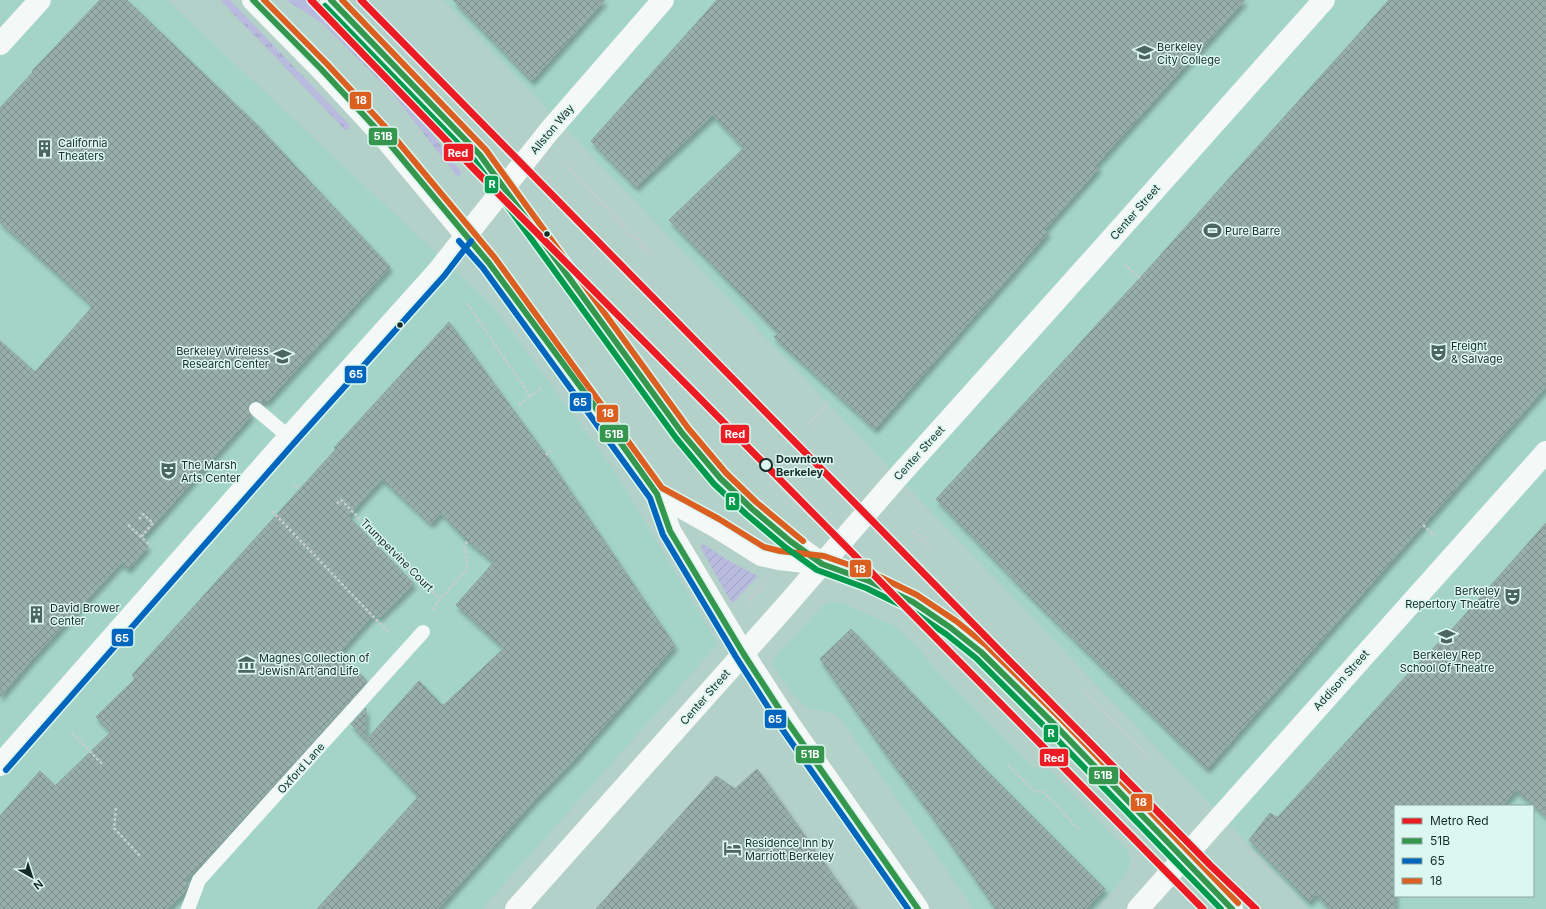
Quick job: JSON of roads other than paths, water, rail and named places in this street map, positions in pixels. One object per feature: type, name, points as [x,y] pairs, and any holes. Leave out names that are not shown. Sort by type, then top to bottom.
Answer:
[{"type":"street","points":[[0,44],[40,0]]},
{"type":"street","points":[[253,0],[383,136],[489,263],[657,494],[670,531],[743,654],[786,720],[918,909]]},
{"type":"street","points":[[331,0],[442,113],[480,156],[621,351],[700,456],[751,508],[790,541],[822,564]]},
{"type":"street","name":"Allston Way","points":[[0,765],[289,437],[438,271],[550,130],[663,0]]},
{"type":"street","name":"Center Street","points":[[516,909],[743,654],[931,438],[1104,247],[1324,0]]},
{"type":"street","name":"Addison Street","points":[[1138,909],[1546,452]]},
{"type":"street","points":[[657,494],[715,526],[762,555],[779,559],[822,564],[869,580],[913,602],[951,628],[981,652],[1058,729],[1232,909]]},
{"type":"lane","points":[[256,409],[289,437]]},
{"type":"lane","name":"Oxford Lane","points":[[188,909],[199,880],[423,632]]},
{"type":"metro line","name":"Red","points":[[311,0],[470,165],[1203,909]]},
{"type":"metro line","name":"Red","points":[[361,0],[1210,865],[1256,909]]},
{"type":"place","name":"Berkeley City College","points":[[1144,53]]},
{"type":"place","name":"California Theaters","points":[[45,149]]},
{"type":"place","name":"Pure Barre","points":[[1212,231]]},
{"type":"place","name":"Freight & Salvage","points":[[1438,352]]},
{"type":"place","name":"Berkeley Wireless Research Center","points":[[282,357]]},
{"type":"place","name":"Downtown Berkeley","points":[[766,465]]},
{"type":"place","name":"The Marsh Arts Center","points":[[168,471]]},
{"type":"place","name":"Berkeley Repertory Theatre","points":[[1513,597]]},
{"type":"place","name":"David Brower Center","points":[[37,614]]},
{"type":"place","name":"Berkeley Rep School Of Theatre","points":[[1447,637]]},
{"type":"place","name":"Magnes Collection of Jewish Art and Life","points":[[246,664]]},
{"type":"place","name":"Residence Inn by Marriott Berkeley","points":[[732,849]]}]
